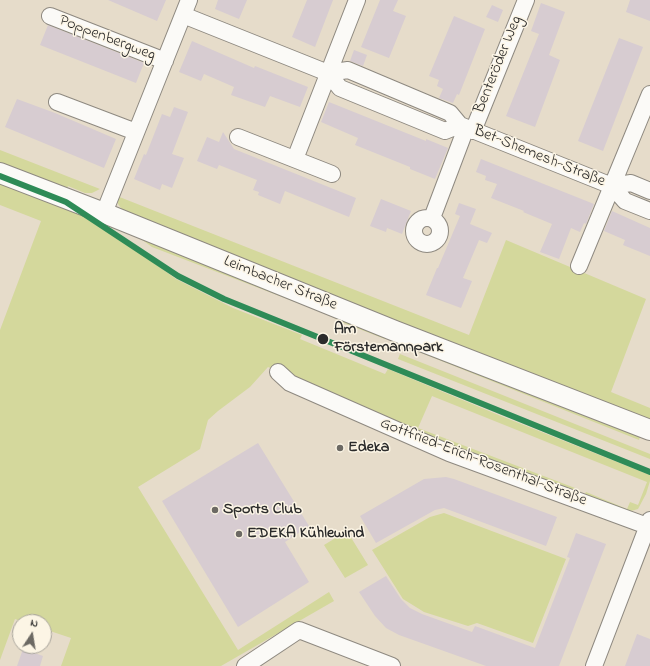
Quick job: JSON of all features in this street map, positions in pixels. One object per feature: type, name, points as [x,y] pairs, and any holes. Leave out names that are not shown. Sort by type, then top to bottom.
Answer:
[{"type":"street","name":"Poppenbergweg","points":[[104,213],[189,0]]},
{"type":"street","points":[[295,159],[356,0]]},
{"type":"street","name":"Benteröder Weg","points":[[466,128],[526,0]]},
{"type":"street","points":[[183,15],[328,73]]},
{"type":"street","name":"Poppenbergweg","points":[[50,16],[165,61]]},
{"type":"street","name":"Bet-Shemesh-Straße","points":[[328,73],[348,70],[450,113],[466,128],[612,186],[625,201],[650,211]]},
{"type":"street","points":[[612,186],[650,94]]},
{"type":"street","points":[[57,102],[136,132]]},
{"type":"street","name":"Bet-Shemesh-Straße","points":[[432,218],[466,128]]},
{"type":"street","points":[[238,137],[332,174]]},
{"type":"street","name":"Leimbacher Straße","points":[[0,173],[650,430]]},
{"type":"street","name":"Bet-Shemesh-Straße","points":[[612,186],[631,183],[650,191]]},
{"type":"street","name":"Bet-Shemesh-Straße","points":[[579,266],[612,186]]},
{"type":"street","name":"Gottfried-Erich-Rosenthal-Straße","points":[[278,372],[290,383],[450,453],[649,524]]},
{"type":"street","points":[[594,666],[649,524]]},
{"type":"street","points":[[245,666],[299,630],[392,666]]},
{"type":"green space","points":[[0,150],[100,189],[92,193],[85,193],[68,186],[66,191],[0,164]]},
{"type":"green space","points":[[0,181],[78,211],[128,244],[176,279],[233,308],[302,335],[300,339],[385,374],[388,369],[650,475],[650,481],[646,494],[638,509],[631,511],[623,511],[584,496],[586,492],[627,509],[630,502],[638,505],[647,482],[432,396],[418,428],[575,488],[573,492],[416,433],[268,367],[250,387],[208,420],[200,449],[138,487],[238,650],[329,592],[334,601],[221,666],[61,666],[71,638],[52,632],[52,614],[12,614],[12,627],[0,660],[0,330],[41,221],[0,205]]},
{"type":"green space","points":[[117,196],[469,335],[506,240],[646,299],[611,392],[650,408],[650,418],[648,418],[646,422],[124,212],[118,204]]},
{"type":"green space","points":[[127,229],[386,338],[385,339],[341,322],[329,315],[152,247]]},
{"type":"green space","points":[[395,341],[641,434],[639,440],[394,342]]},
{"type":"green space","points":[[400,354],[650,454],[650,459],[398,359]]},
{"type":"green space","points":[[444,513],[566,559],[533,643],[477,623],[468,626],[424,612],[403,599],[372,550],[430,517]]},
{"type":"green space","points":[[347,531],[368,565],[345,578],[324,545]]},
{"type":"building","points":[[108,0],[166,0],[157,21]]},
{"type":"building","points":[[218,0],[247,0],[239,19],[215,9]]},
{"type":"building","points":[[307,0],[333,0],[315,47],[292,37]]},
{"type":"building","points":[[380,0],[398,0],[393,11],[406,16],[389,58],[361,47]]},
{"type":"building","points":[[630,0],[650,0],[650,21],[626,12]]},
{"type":"building","points":[[541,3],[565,12],[549,55],[560,60],[535,127],[506,116],[539,34],[531,31]]},
{"type":"building","points":[[492,5],[503,10],[498,22],[486,17]]},
{"type":"building","points":[[454,16],[485,29],[459,95],[457,94],[453,103],[439,98],[443,89],[437,86],[439,80],[429,76]]},
{"type":"building","points":[[48,25],[144,63],[136,83],[40,45]]},
{"type":"building","points":[[619,38],[643,47],[603,151],[578,141]]},
{"type":"building","points":[[192,41],[254,68],[255,66],[308,87],[300,107],[270,96],[265,107],[231,95],[234,87],[204,74],[201,81],[179,72]]},
{"type":"building","points":[[354,50],[367,55],[363,66],[350,61]]},
{"type":"building","points":[[17,99],[55,113],[116,139],[104,168],[5,127]]},
{"type":"building","points":[[329,102],[426,141],[426,139],[448,148],[435,179],[410,169],[410,167],[355,145],[358,138],[321,122]]},
{"type":"building","points":[[174,107],[188,112],[172,154],[184,158],[172,188],[162,184],[160,190],[134,179],[144,154],[146,155],[162,114],[170,117]]},
{"type":"building","points":[[223,132],[234,149],[356,198],[349,217],[285,191],[280,204],[258,195],[259,192],[253,190],[257,180],[219,165],[217,169],[197,161],[207,137],[219,142]]},
{"type":"building","points":[[481,159],[594,204],[586,224],[584,223],[580,232],[571,228],[559,259],[540,252],[552,224],[491,198],[497,184],[485,180],[486,176],[476,172]]},
{"type":"building","points":[[381,199],[411,211],[402,234],[387,228],[386,232],[370,226]]},
{"type":"building","points":[[459,203],[476,209],[470,224],[492,233],[487,243],[479,240],[463,278],[472,281],[461,308],[426,295],[460,216],[455,214]]},
{"type":"building","points":[[612,211],[650,228],[650,256],[623,245],[625,240],[604,231]]},
{"type":"building","name":"EDEKA Kühlewind","points":[[258,443],[309,526],[285,542],[309,582],[238,627],[162,501]]},
{"type":"building","points":[[446,477],[557,517],[546,546],[444,508],[435,510],[376,543],[360,516],[424,479]]},
{"type":"building","points":[[576,533],[606,544],[559,666],[486,666],[399,635],[386,628],[375,616],[359,592],[386,576],[401,599],[410,608],[422,614],[472,632],[475,626],[535,648],[570,558],[567,557]]},
{"type":"building","points":[[637,634],[650,639],[650,666],[625,666]]},
{"type":"building","points":[[21,654],[37,654],[43,656],[40,666],[17,666]]},
{"type":"transit line","points":[[0,176],[66,202],[178,276],[224,299],[650,472]]},
{"type":"place","name":"Am Förstemannpark","points":[[323,339]]},
{"type":"place","name":"Edeka","points":[[340,448]]},
{"type":"place","name":"Sports Club","points":[[215,510]]},
{"type":"place","name":"EDEKA Kühlewind","points":[[239,534]]}]
